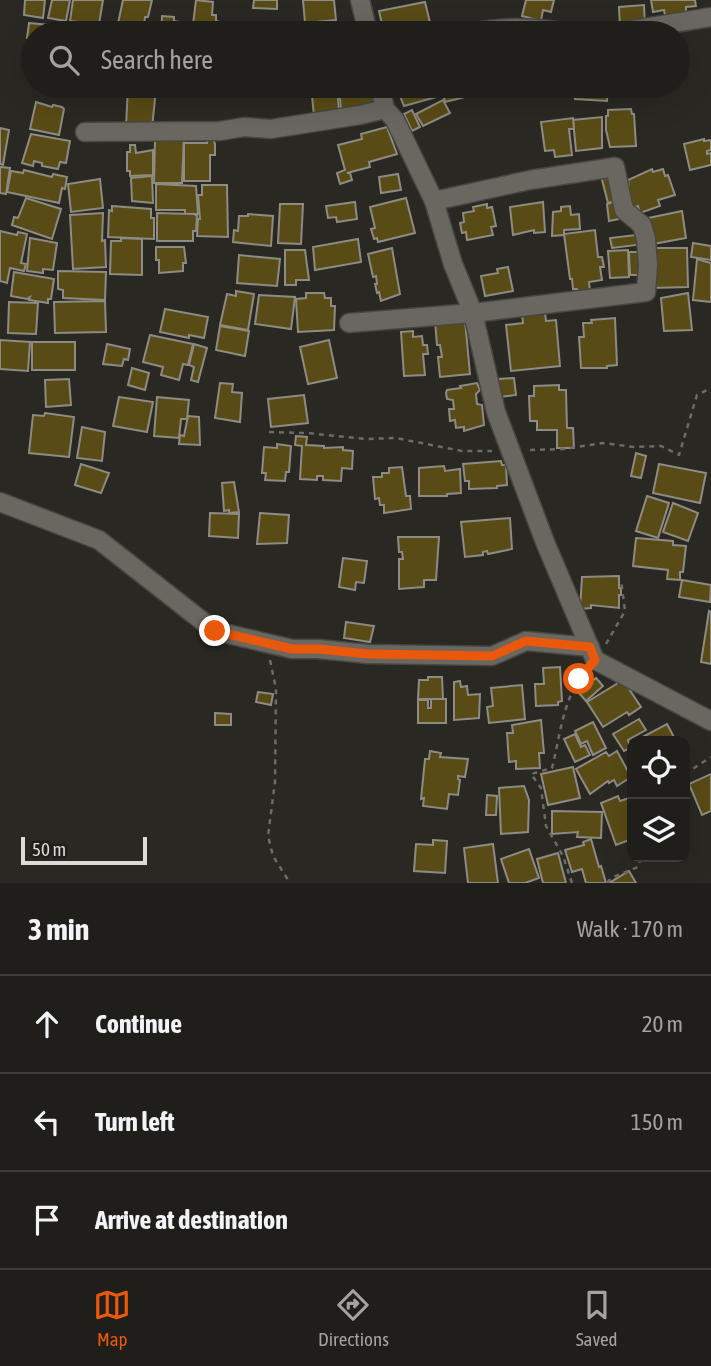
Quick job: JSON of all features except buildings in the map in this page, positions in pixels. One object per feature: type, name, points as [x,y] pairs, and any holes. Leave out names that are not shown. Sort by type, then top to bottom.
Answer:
[{"type":"street","points":[[360,0],[365,21]]},
{"type":"street","points":[[687,21],[711,17]]},
{"type":"street","points":[[383,98],[385,108],[395,120],[434,201],[453,264],[473,313],[496,412],[545,542],[593,653]]},
{"type":"street","points":[[85,132],[220,131],[244,127],[271,130],[360,115],[385,108]]},
{"type":"street","points":[[349,323],[473,313],[646,292],[646,239],[642,225],[624,210],[615,167],[530,180],[434,201]]},
{"type":"street","points":[[0,502],[99,540],[215,631],[292,649],[368,654],[492,656],[526,641],[593,653],[711,721]]},
{"type":"path","points":[[572,883],[563,856],[546,826],[541,788],[531,774],[552,768],[568,704],[579,679],[593,653],[625,611],[621,580]]},
{"type":"path","points":[[267,643],[276,689],[275,782],[268,836],[273,856],[290,883]]},
{"type":"path","points":[[690,771],[711,757]]},
{"type":"path","points":[[607,883],[611,878],[638,867],[640,862]]},
{"type":"route","points":[[215,631],[292,649],[368,654],[492,656],[526,641],[590,647],[595,660],[579,679]]}]
